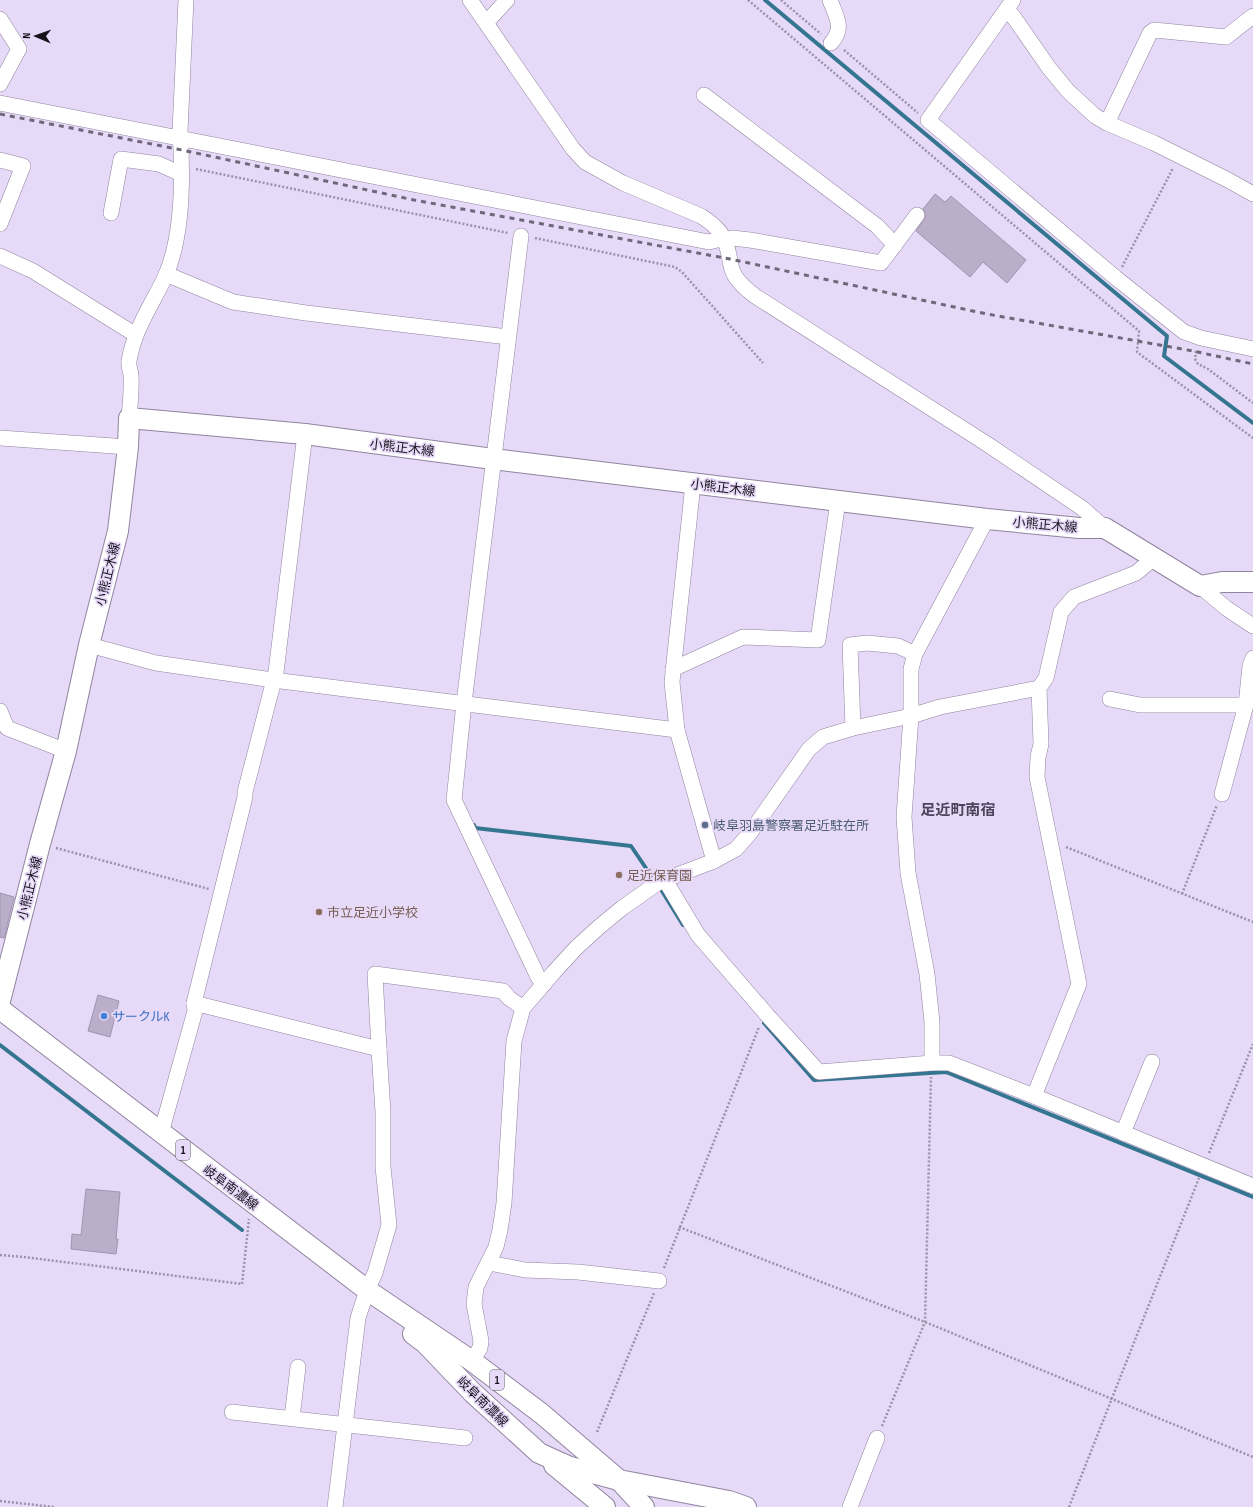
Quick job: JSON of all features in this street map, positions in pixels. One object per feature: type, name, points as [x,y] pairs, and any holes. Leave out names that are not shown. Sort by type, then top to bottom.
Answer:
[{"type":"main road","name":"小熊正木線","points":[[0,1001],[40,844],[66,751],[89,645],[118,531],[128,447],[129,418],[305,434],[693,484],[987,519],[1079,528],[1105,528]]},
{"type":"main road","points":[[1105,528],[1200,586],[1222,582],[1253,582]]},
{"type":"main road","name":"岐阜南濃線","points":[[0,1009],[367,1290],[472,1361],[542,1414],[619,1480]]},
{"type":"main road","name":"岐阜南濃線","points":[[367,1290],[381,1308],[425,1343],[473,1392],[539,1453],[570,1467],[619,1480],[729,1500],[746,1507]]},
{"type":"main road","points":[[539,1453],[605,1507]]},
{"type":"main road","points":[[619,1480],[644,1507]]},
{"type":"street","points":[[129,418],[131,376],[129,362],[136,335],[166,274],[176,244],[179,224],[186,0]]},
{"type":"street","points":[[470,0],[573,149],[584,162],[623,182],[701,216],[718,229],[727,247],[734,275],[743,286],[755,296],[987,444],[1082,508],[1105,528]]},
{"type":"street","points":[[486,23],[507,0]]},
{"type":"street","points":[[830,0],[839,26],[838,32],[832,42]]},
{"type":"street","points":[[1010,5],[928,120],[1116,278],[1184,332],[1201,338],[1253,349]]},
{"type":"street","points":[[1010,5],[1015,19],[1049,68],[1068,91],[1095,116],[1107,123],[1154,143],[1253,194]]},
{"type":"street","points":[[1107,123],[1150,33],[1154,30],[1226,37],[1253,16]]},
{"type":"street","points":[[0,19],[19,49],[0,84]]},
{"type":"street","points":[[704,95],[876,226],[895,245]]},
{"type":"street","points":[[0,103],[709,242],[723,238],[750,240],[881,263],[918,215]]},
{"type":"street","points":[[110,213],[121,159],[159,164],[181,171]]},
{"type":"street","points":[[0,160],[23,166],[0,224]]},
{"type":"street","points":[[521,236],[464,703],[454,800],[538,978],[544,984]]},
{"type":"street","points":[[0,256],[33,271],[136,335]]},
{"type":"street","points":[[166,274],[233,302],[508,337]]},
{"type":"street","points":[[161,1133],[195,1011],[194,1003],[245,792],[276,672],[305,434]]},
{"type":"street","points":[[0,438],[128,447]]},
{"type":"street","points":[[693,484],[672,682],[677,730],[714,861]]},
{"type":"street","points":[[674,669],[743,638],[818,640],[838,501]]},
{"type":"street","points":[[932,1063],[932,1022],[928,984],[908,873],[904,818],[910,716],[911,669],[915,654],[987,519]]},
{"type":"street","points":[[1034,1096],[1079,984],[1037,777],[1038,757],[1041,744],[1039,688],[1046,678],[1061,612],[1074,597],[1136,573],[1154,558]]},
{"type":"street","points":[[1200,586],[1226,608],[1253,626]]},
{"type":"street","points":[[853,728],[850,645],[867,643],[898,646],[915,654]]},
{"type":"street","points":[[89,645],[156,663],[273,680],[677,730]]},
{"type":"street","points":[[1222,794],[1246,705],[1250,666],[1253,658]]},
{"type":"street","points":[[472,1361],[480,1348],[481,1341],[474,1304],[476,1287],[496,1246],[504,1203],[512,1055],[523,1008],[576,948],[599,927],[629,904],[660,882],[714,861],[736,849],[750,833],[809,749],[822,737],[853,728],[910,716],[940,707],[1039,688]]},
{"type":"street","points":[[1110,699],[1140,705],[1246,705]]},
{"type":"street","points":[[0,711],[7,728],[66,751]]},
{"type":"street","points":[[665,880],[698,935],[819,1072],[932,1063],[950,1063],[1253,1186]]},
{"type":"street","points":[[335,1507],[358,1318],[367,1290],[375,1273],[388,1225],[383,1166],[383,1112],[375,974],[503,991],[509,998],[523,1008]]},
{"type":"street","points":[[194,1003],[379,1049]]},
{"type":"street","points":[[1123,1133],[1152,1062]]},
{"type":"street","points":[[489,1263],[525,1270],[578,1272],[659,1281]]},
{"type":"street","points":[[292,1418],[298,1367]]},
{"type":"street","points":[[232,1412],[465,1438]]},
{"type":"street","points":[[850,1507],[877,1438]]},
{"type":"path","points":[[748,0],[1139,332],[1137,352],[1253,438]]},
{"type":"path","points":[[780,0],[928,120]]},
{"type":"path","points":[[1116,278],[1180,156]]},
{"type":"path","points":[[181,171],[675,267],[682,272],[763,363]]},
{"type":"path","points":[[1201,366],[1253,403]]},
{"type":"path","points":[[1182,894],[1222,794]]},
{"type":"path","points":[[40,844],[222,892]]},
{"type":"path","points":[[1051,844],[1060,845],[1253,922]]},
{"type":"path","points":[[597,1432],[659,1281],[679,1226],[760,1025],[768,1016]]},
{"type":"path","points":[[1070,1507],[1253,1044]]},
{"type":"path","points":[[877,1438],[925,1322],[932,1063]]},
{"type":"path","points":[[0,1255],[40,1258],[242,1284],[249,1217],[256,1206]]},
{"type":"path","points":[[679,1226],[925,1322],[1253,1457]]},
{"type":"path","points":[[0,1501],[54,1507]]},
{"type":"building","points":[[935,194],[945,202],[951,196],[1026,260],[1007,283],[983,262],[970,277],[916,231],[926,216],[923,209]]},
{"type":"building","points":[[0,893],[14,897],[4,938],[0,937]]},
{"type":"building","name":"サークルK","points":[[98,995],[119,1001],[110,1037],[88,1031]]},
{"type":"building","points":[[86,1189],[120,1192],[116,1254],[71,1249],[72,1234],[81,1235]]},
{"type":"waterway","points":[[765,0],[1167,336],[1164,356],[1253,423]]},
{"type":"waterway","points":[[474,825],[475,828],[631,846],[652,877]]},
{"type":"waterway","points":[[662,891],[683,925]]},
{"type":"waterway","points":[[764,1023],[814,1080],[946,1072],[1253,1197]]},
{"type":"waterway","points":[[0,1045],[242,1230]]},
{"type":"railway","points":[[0,114],[182,150],[414,200],[730,259],[987,314],[1193,351],[1253,364]]},
{"type":"place","name":"岐阜羽島警察署足近駐在所","points":[[705,825]]},
{"type":"place","name":"足近保育園","points":[[619,875]]},
{"type":"place","name":"市立足近小学校","points":[[319,912]]},
{"type":"place","name":"サークルK","points":[[104,1016]]},
{"type":"district","name":"足近町南宿","points":[[958,810]]}]
